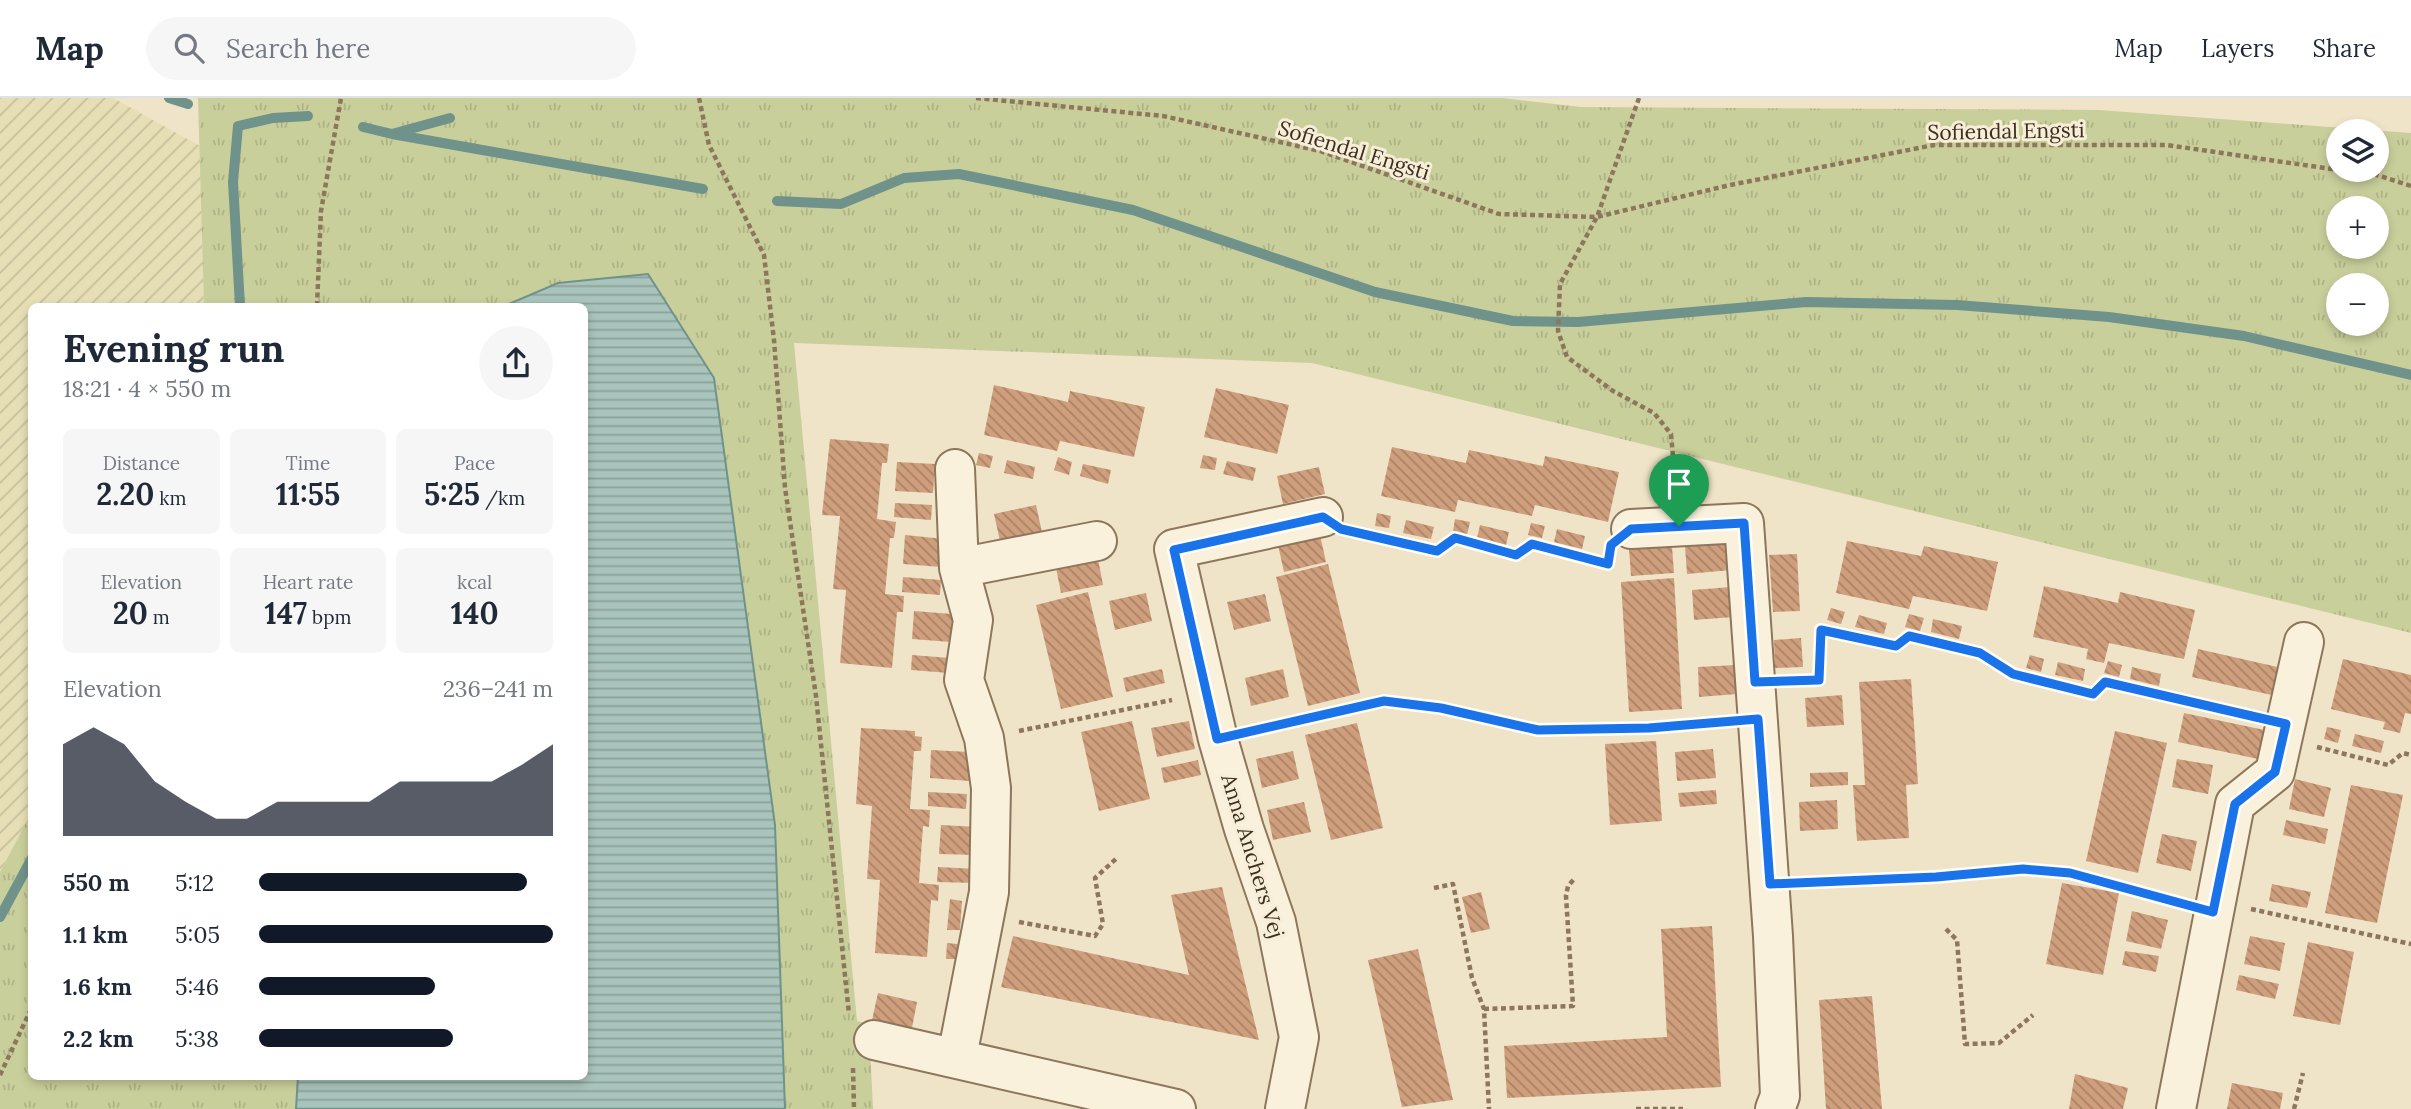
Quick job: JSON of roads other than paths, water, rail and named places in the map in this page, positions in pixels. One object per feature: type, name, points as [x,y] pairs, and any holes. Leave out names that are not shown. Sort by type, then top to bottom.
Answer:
[{"type":"street","points":[[955,469],[959,568],[973,620],[964,680],[984,738],[991,788],[989,892],[957,1058]]},
{"type":"street","name":"Anna Anchers Vej","points":[[1285,1109],[1299,1037],[1276,922],[1217,739],[1174,550],[1323,517]]},
{"type":"street","points":[[1631,529],[1744,523],[1770,884],[1780,1096],[1775,1109]]},
{"type":"street","points":[[959,568],[1097,541]]},
{"type":"street","points":[[2176,1109],[2235,804],[2275,772],[2304,642]]},
{"type":"street","points":[[858,1038],[957,1058],[1051,1094],[1176,1109]]},
{"type":"water","points":[[648,274],[714,378],[775,825],[785,1109],[296,1109],[298,1080],[588,1080],[588,303],[511,303],[558,283]]},
{"type":"waterway","points":[[169,98],[188,104]]},
{"type":"waterway","points":[[240,303],[233,182],[238,126],[273,118],[308,116]]},
{"type":"waterway","points":[[363,127],[392,134],[450,118]]},
{"type":"waterway","points":[[392,134],[703,189]]},
{"type":"waterway","points":[[777,201],[841,204],[904,178],[959,174],[1133,210],[1375,292],[1513,321],[1578,322],[1806,302],[1957,305],[2109,317],[2244,336],[2411,375]]},
{"type":"waterway","points":[[0,917],[28,865]]}]
